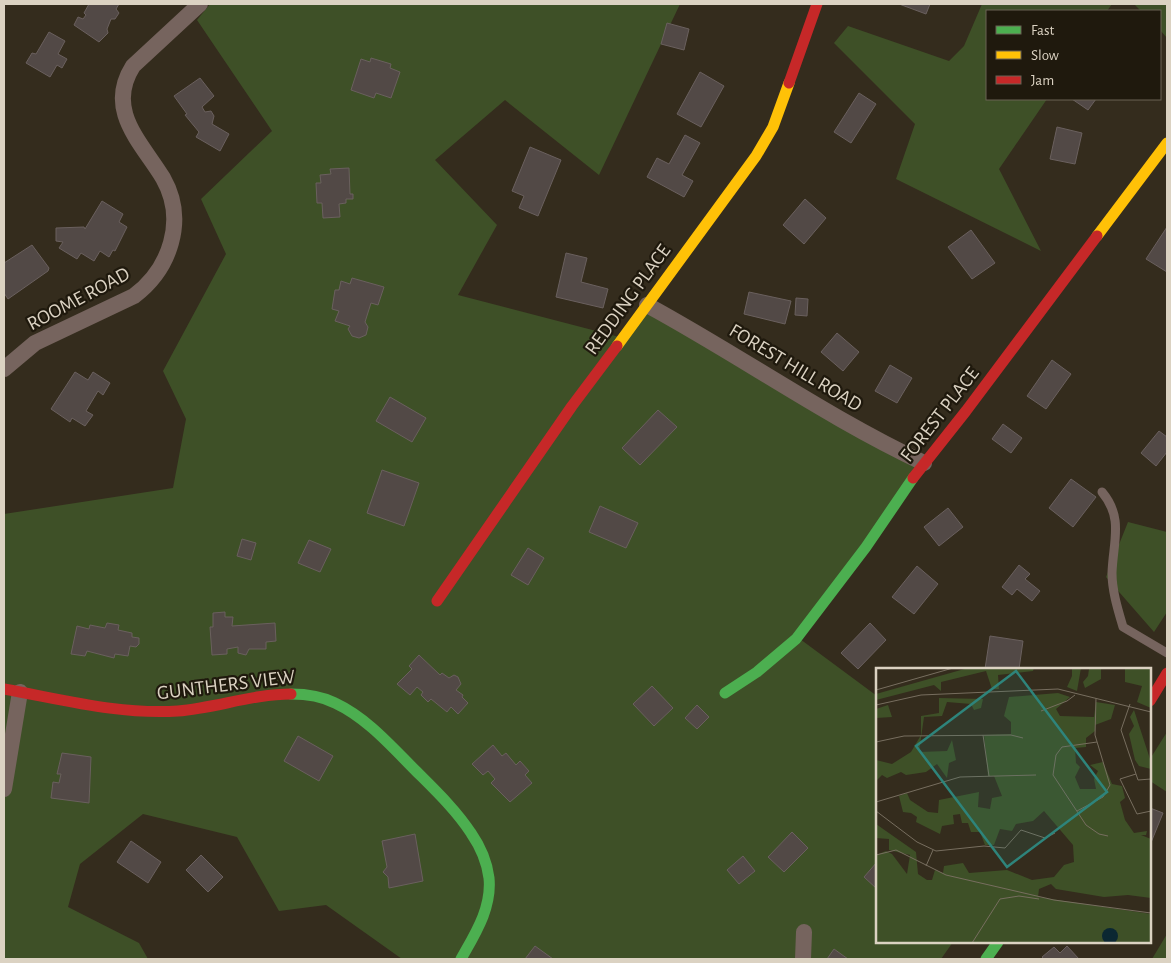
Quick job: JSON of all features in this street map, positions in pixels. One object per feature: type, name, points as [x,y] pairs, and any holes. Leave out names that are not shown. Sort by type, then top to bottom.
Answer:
[{"type":"street","name":"ROOME ROAD","points":[[4,368],[35,343],[134,296],[146,286],[167,258],[174,227],[172,202],[163,179],[128,124],[124,113],[124,88],[127,76],[133,66],[200,4]]},
{"type":"street","name":"REDDING PLACE","points":[[437,601],[572,406],[756,156],[769,134],[817,4]]},
{"type":"street","name":"FOREST PLACE","points":[[725,693],[757,672],[796,639],[866,547],[924,463],[966,411],[1167,143]]},
{"type":"street","name":"FOREST HILL ROAD","points":[[647,306],[695,331],[875,440],[924,463]]},
{"type":"street","points":[[1151,699],[1167,673]]},
{"type":"street","points":[[4,789],[12,690]]},
{"type":"street","name":"GUNTHERS VIEW","points":[[12,690],[126,710],[148,712],[192,710],[291,692],[310,694],[335,701],[354,712],[371,726],[466,823],[482,850],[488,876],[489,896],[482,922],[461,959]]},
{"type":"street","points":[[803,959],[804,932]]},
{"type":"street","points":[[986,959],[997,943]]},
{"type":"lane","points":[[1102,492],[1115,512],[1116,526],[1112,575],[1116,604],[1123,627],[1167,653]]},
{"type":"green space","points":[[210,4],[680,4],[599,175],[505,100],[435,160],[497,225],[458,295],[627,339],[651,307],[924,466],[800,639],[876,695],[876,943],[952,943],[941,959],[402,959],[326,905],[279,911],[237,837],[143,814],[80,864],[68,907],[139,943],[148,959],[4,959],[4,514],[173,488],[186,419],[163,371],[226,254],[201,199],[272,131],[197,20]]},
{"type":"green space","points":[[982,4],[1112,4],[1108,10],[986,10],[986,100],[1046,100],[999,169],[1041,251],[896,179],[915,124],[834,43],[848,26],[949,61],[964,46]]},
{"type":"green space","points":[[1134,4],[1167,4],[1167,38],[1161,31],[1161,10],[1140,10]]},
{"type":"green space","points":[[1128,522],[1167,532],[1167,612],[1154,632],[1106,577]]},
{"type":"green space","points":[[1167,732],[1167,792],[1151,782],[1151,757]]},
{"type":"green space","points":[[1167,934],[1167,959],[1152,959]]},
{"type":"building","points":[[89,4],[119,4],[116,9],[119,13],[115,19],[111,19],[107,29],[108,33],[99,42],[74,25],[78,17],[83,19],[86,15],[84,13]]},
{"type":"building","points":[[899,4],[930,4],[926,14]]},
{"type":"building","points":[[667,23],[689,29],[684,50],[661,44]]},
{"type":"building","points":[[49,32],[65,41],[58,54],[67,59],[62,68],[57,65],[50,77],[26,63],[32,53],[36,54]]},
{"type":"building","points":[[371,58],[391,64],[390,68],[400,72],[391,98],[376,93],[374,98],[351,90],[361,59],[370,62]]},
{"type":"building","points":[[700,72],[724,86],[701,127],[677,114]]},
{"type":"building","points":[[200,78],[214,96],[202,107],[205,112],[211,111],[214,116],[212,124],[229,134],[220,151],[196,137],[199,132],[185,115],[187,114],[174,96]]},
{"type":"building","points":[[859,93],[876,104],[851,143],[834,132]]},
{"type":"building","points":[[1073,100],[1095,100],[1088,110]]},
{"type":"building","points":[[1057,127],[1082,133],[1075,164],[1050,159]]},
{"type":"building","points":[[685,135],[700,143],[682,175],[693,181],[684,197],[647,177],[657,158],[669,164]]},
{"type":"building","points":[[530,147],[561,160],[538,216],[519,208],[524,196],[512,191]]},
{"type":"building","points":[[349,168],[350,194],[353,194],[353,199],[346,199],[346,203],[339,204],[340,217],[323,218],[322,203],[317,203],[316,183],[321,183],[320,175],[331,174],[330,169]]},
{"type":"building","points":[[805,199],[826,218],[804,244],[783,225]]},
{"type":"building","points":[[102,201],[123,214],[119,222],[127,227],[115,251],[113,250],[109,257],[100,251],[94,261],[81,253],[77,259],[59,248],[63,242],[56,241],[56,228],[84,227],[85,229]]},
{"type":"building","points":[[1167,227],[1167,272],[1146,259]]},
{"type":"building","points":[[971,230],[995,263],[972,279],[948,247]]},
{"type":"building","points":[[32,245],[49,268],[48,271],[8,299],[4,293],[4,263]]},
{"type":"building","points":[[566,253],[587,258],[581,282],[608,289],[603,308],[556,297]]},
{"type":"building","points":[[352,278],[384,287],[378,305],[371,303],[365,322],[368,327],[366,335],[359,338],[352,336],[348,329],[350,326],[335,321],[339,311],[332,309],[335,290],[339,290],[341,281],[350,284]]},
{"type":"building","points":[[749,292],[791,301],[785,324],[744,314]]},
{"type":"building","points":[[796,298],[808,299],[807,316],[795,315]]},
{"type":"building","points":[[837,333],[859,352],[843,371],[821,352]]},
{"type":"building","points":[[1052,360],[1071,374],[1046,409],[1027,396]]},
{"type":"building","points":[[890,365],[912,378],[897,403],[875,391]]},
{"type":"building","points":[[75,372],[88,380],[93,372],[110,383],[103,395],[98,391],[86,411],[93,415],[85,426],[72,418],[70,422],[51,409]]},
{"type":"building","points":[[390,397],[426,418],[412,442],[376,421]]},
{"type":"building","points":[[658,410],[677,427],[640,465],[622,448]]},
{"type":"building","points":[[1003,424],[1022,438],[1011,453],[992,439]]},
{"type":"building","points":[[1159,431],[1167,437],[1167,452],[1156,466],[1141,453]]},
{"type":"building","points":[[382,470],[419,483],[404,526],[367,513]]},
{"type":"building","points":[[1071,479],[1096,497],[1073,527],[1049,508]]},
{"type":"building","points":[[600,506],[638,523],[626,548],[589,532]]},
{"type":"building","points":[[948,508],[963,527],[939,546],[924,527]]},
{"type":"building","points":[[242,539],[256,543],[251,560],[237,556]]},
{"type":"building","points":[[309,540],[331,549],[320,572],[298,563]]},
{"type":"building","points":[[528,548],[544,558],[528,585],[511,575]]},
{"type":"building","points":[[1019,565],[1030,574],[1025,579],[1040,591],[1032,601],[1017,589],[1012,595],[1002,587]]},
{"type":"building","points":[[917,566],[938,584],[914,614],[892,597]]},
{"type":"building","points":[[225,612],[225,617],[233,617],[232,626],[275,623],[276,641],[266,642],[266,649],[249,649],[246,655],[238,653],[238,647],[227,649],[227,654],[212,655],[210,627],[213,627],[213,613]]},
{"type":"building","points":[[107,623],[119,625],[118,630],[132,633],[132,637],[139,638],[139,644],[136,647],[130,646],[128,656],[115,654],[114,658],[87,651],[85,656],[71,654],[77,626],[89,629],[90,625],[105,628]]},
{"type":"building","points":[[870,623],[886,640],[858,669],[841,653]]},
{"type":"building","points":[[990,636],[1023,641],[1019,668],[985,668]]},
{"type":"building","points":[[419,655],[440,675],[442,673],[449,678],[454,675],[458,677],[461,684],[456,690],[463,695],[462,697],[468,703],[458,714],[451,707],[447,712],[431,699],[428,702],[421,695],[423,692],[417,687],[410,695],[397,684],[412,669],[409,666]]},
{"type":"building","points":[[652,686],[673,708],[654,726],[633,704]]},
{"type":"building","points":[[697,705],[709,717],[697,729],[685,718]]},
{"type":"building","points":[[298,736],[333,756],[319,781],[284,761]]},
{"type":"building","points":[[493,745],[502,756],[506,753],[516,765],[520,761],[529,771],[525,775],[532,783],[510,802],[491,783],[495,779],[488,771],[483,775],[472,764]]},
{"type":"building","points":[[62,753],[91,757],[89,803],[51,798],[53,782],[59,783],[61,774],[57,774]]},
{"type":"building","points":[[1151,808],[1163,813],[1151,843]]},
{"type":"building","points":[[792,832],[808,848],[784,872],[768,857]]},
{"type":"building","points":[[415,834],[423,881],[389,888],[388,877],[383,872],[387,867],[382,841]]},
{"type":"building","points":[[131,841],[161,862],[148,883],[117,862]]},
{"type":"building","points":[[201,855],[223,877],[208,892],[186,870]]},
{"type":"building","points":[[743,856],[755,871],[739,884],[727,870]]},
{"type":"building","points":[[876,863],[876,888],[864,877]]},
{"type":"building","points":[[535,946],[553,959],[525,959]]},
{"type":"building","points":[[1067,946],[1079,959],[1044,959],[1042,957],[1054,947],[1060,953]]},
{"type":"building","points":[[834,949],[848,959],[827,959]]},
{"type":"traffic: fast","points":[[725,693],[757,672],[796,639],[866,547],[913,478]]},
{"type":"traffic: fast","points":[[291,694],[302,694],[324,699],[358,716],[388,742],[445,800],[474,838],[487,866],[489,878],[488,900],[472,940],[461,959]]},
{"type":"traffic: fast","points":[[986,959],[997,943]]},
{"type":"traffic: slow","points":[[617,346],[756,156],[773,127],[789,83]]},
{"type":"traffic: slow","points":[[1097,236],[1167,143]]},
{"type":"traffic: jam","points":[[789,83],[817,4]]},
{"type":"traffic: jam","points":[[913,478],[966,411],[1097,236]]},
{"type":"traffic: jam","points":[[437,601],[572,406],[617,346]]},
{"type":"traffic: jam","points":[[1151,699],[1167,673]]},
{"type":"traffic: jam","points":[[4,689],[90,705],[156,712],[178,711],[263,696],[291,694]]}]
